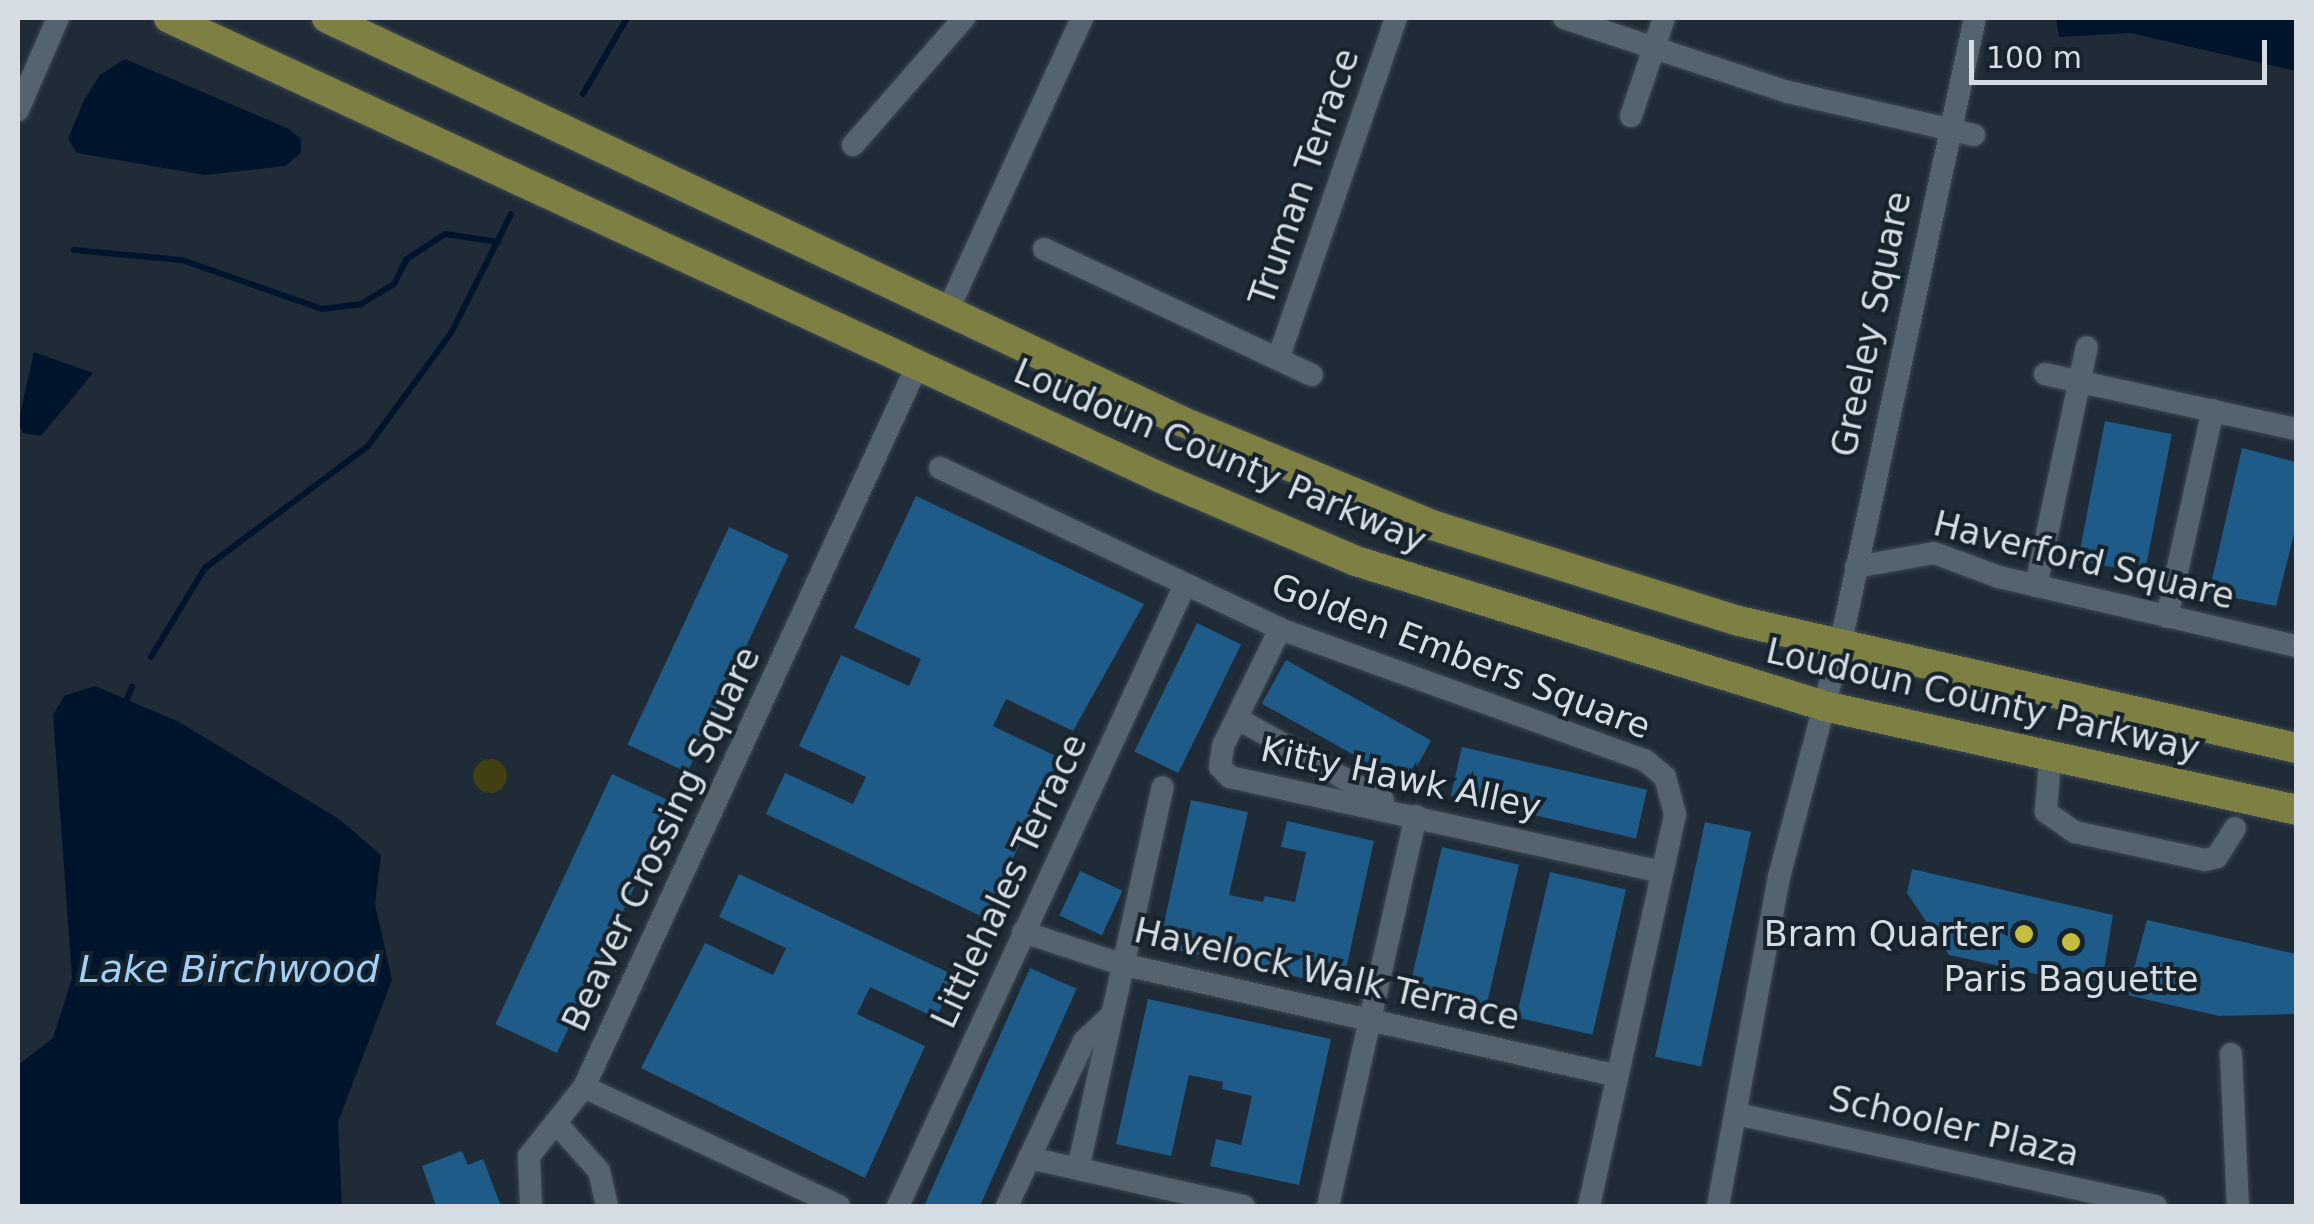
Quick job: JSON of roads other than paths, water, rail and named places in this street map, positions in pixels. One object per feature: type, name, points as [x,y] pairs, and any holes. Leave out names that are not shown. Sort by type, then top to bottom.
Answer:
[{"type":"main road","name":"Loudoun County Parkway","points":[[169,18],[918,364],[1356,561],[1824,706],[2296,810]]},
{"type":"main road","name":"Loudoun County Parkway","points":[[328,18],[1180,422],[1432,525],[1840,646],[2296,748]]},
{"type":"street","points":[[18,110],[58,18]]},
{"type":"street","points":[[853,145],[964,18]]},
{"type":"street","points":[[947,312],[1082,18]]},
{"type":"street","name":"Truman Terrace","points":[[1278,359],[1396,18]]},
{"type":"street","points":[[1564,18],[1788,92],[1974,135]]},
{"type":"street","points":[[1631,116],[1664,18]]},
{"type":"street","name":"Greeley Square","points":[[1718,1206],[1779,877],[1840,646],[1975,18]]},
{"type":"street","points":[[1044,249],[1312,375]]},
{"type":"street","points":[[2036,586],[2088,347]]},
{"type":"street","name":"Beaver Crossing Square","points":[[840,1206],[584,1087],[918,364]]},
{"type":"street","points":[[2045,374],[2296,429]]},
{"type":"street","points":[[2167,617],[2213,410]]},
{"type":"street","name":"Golden Embers Square","points":[[940,468],[1280,630],[1646,762],[1665,777],[1674,802],[1589,1206]]},
{"type":"street","name":"Haverford Square","points":[[1856,567],[1921,552],[1999,577],[2296,646]]},
{"type":"street","name":"Littlehales Terrace","points":[[898,1206],[1184,585]]},
{"type":"street","name":"Kitty Hawk Alley","points":[[1280,630],[1220,757],[1230,777],[1661,872]]},
{"type":"street","points":[[1238,719],[1410,814],[1328,1206]]},
{"type":"street","points":[[2048,774],[2046,812],[2075,832],[2205,860],[2217,857],[2235,828]]},
{"type":"street","points":[[1078,1169],[1163,787]]},
{"type":"street","name":"Havelock Walk Terrace","points":[[1023,932],[1122,964],[1618,1076]]},
{"type":"street","points":[[1007,1206],[1084,1041],[1110,1017]]},
{"type":"street","points":[[2231,1054],[2238,1206]]},
{"type":"street","points":[[531,1206],[529,1156],[584,1087]]},
{"type":"street","name":"Schooler Plaza","points":[[1737,1114],[2156,1206]]},
{"type":"street","points":[[556,1123],[600,1171],[607,1206]]},
{"type":"street","points":[[1029,1158],[1244,1206]]},
{"type":"water","points":[[2056,18],[2296,18],[2296,71],[2130,33],[2059,37]]},
{"type":"water","points":[[125,59],[287,128],[301,139],[301,153],[285,166],[205,175],[77,153],[68,139],[84,100],[100,75]]},
{"type":"water","points":[[34,352],[93,373],[41,436],[23,433],[18,423]]},
{"type":"water","name":"Lake Birchwood","points":[[95,686],[179,722],[339,819],[381,855],[375,904],[392,980],[338,1122],[342,1206],[18,1206],[18,1065],[53,1038],[72,978],[53,715],[64,696]]},
{"type":"waterway","points":[[583,94],[627,18]]},
{"type":"waterway","points":[[151,657],[205,568],[368,446],[451,333],[511,214]]},
{"type":"waterway","points":[[74,250],[182,260],[322,309],[361,304],[394,284],[407,259],[445,234],[498,242]]},
{"type":"waterway","points":[[124,706],[132,687]]},
{"type":"place","name":"Bram Quarter","points":[[2024,934]]},
{"type":"place","name":"Paris Baguette","points":[[2071,942]]}]
